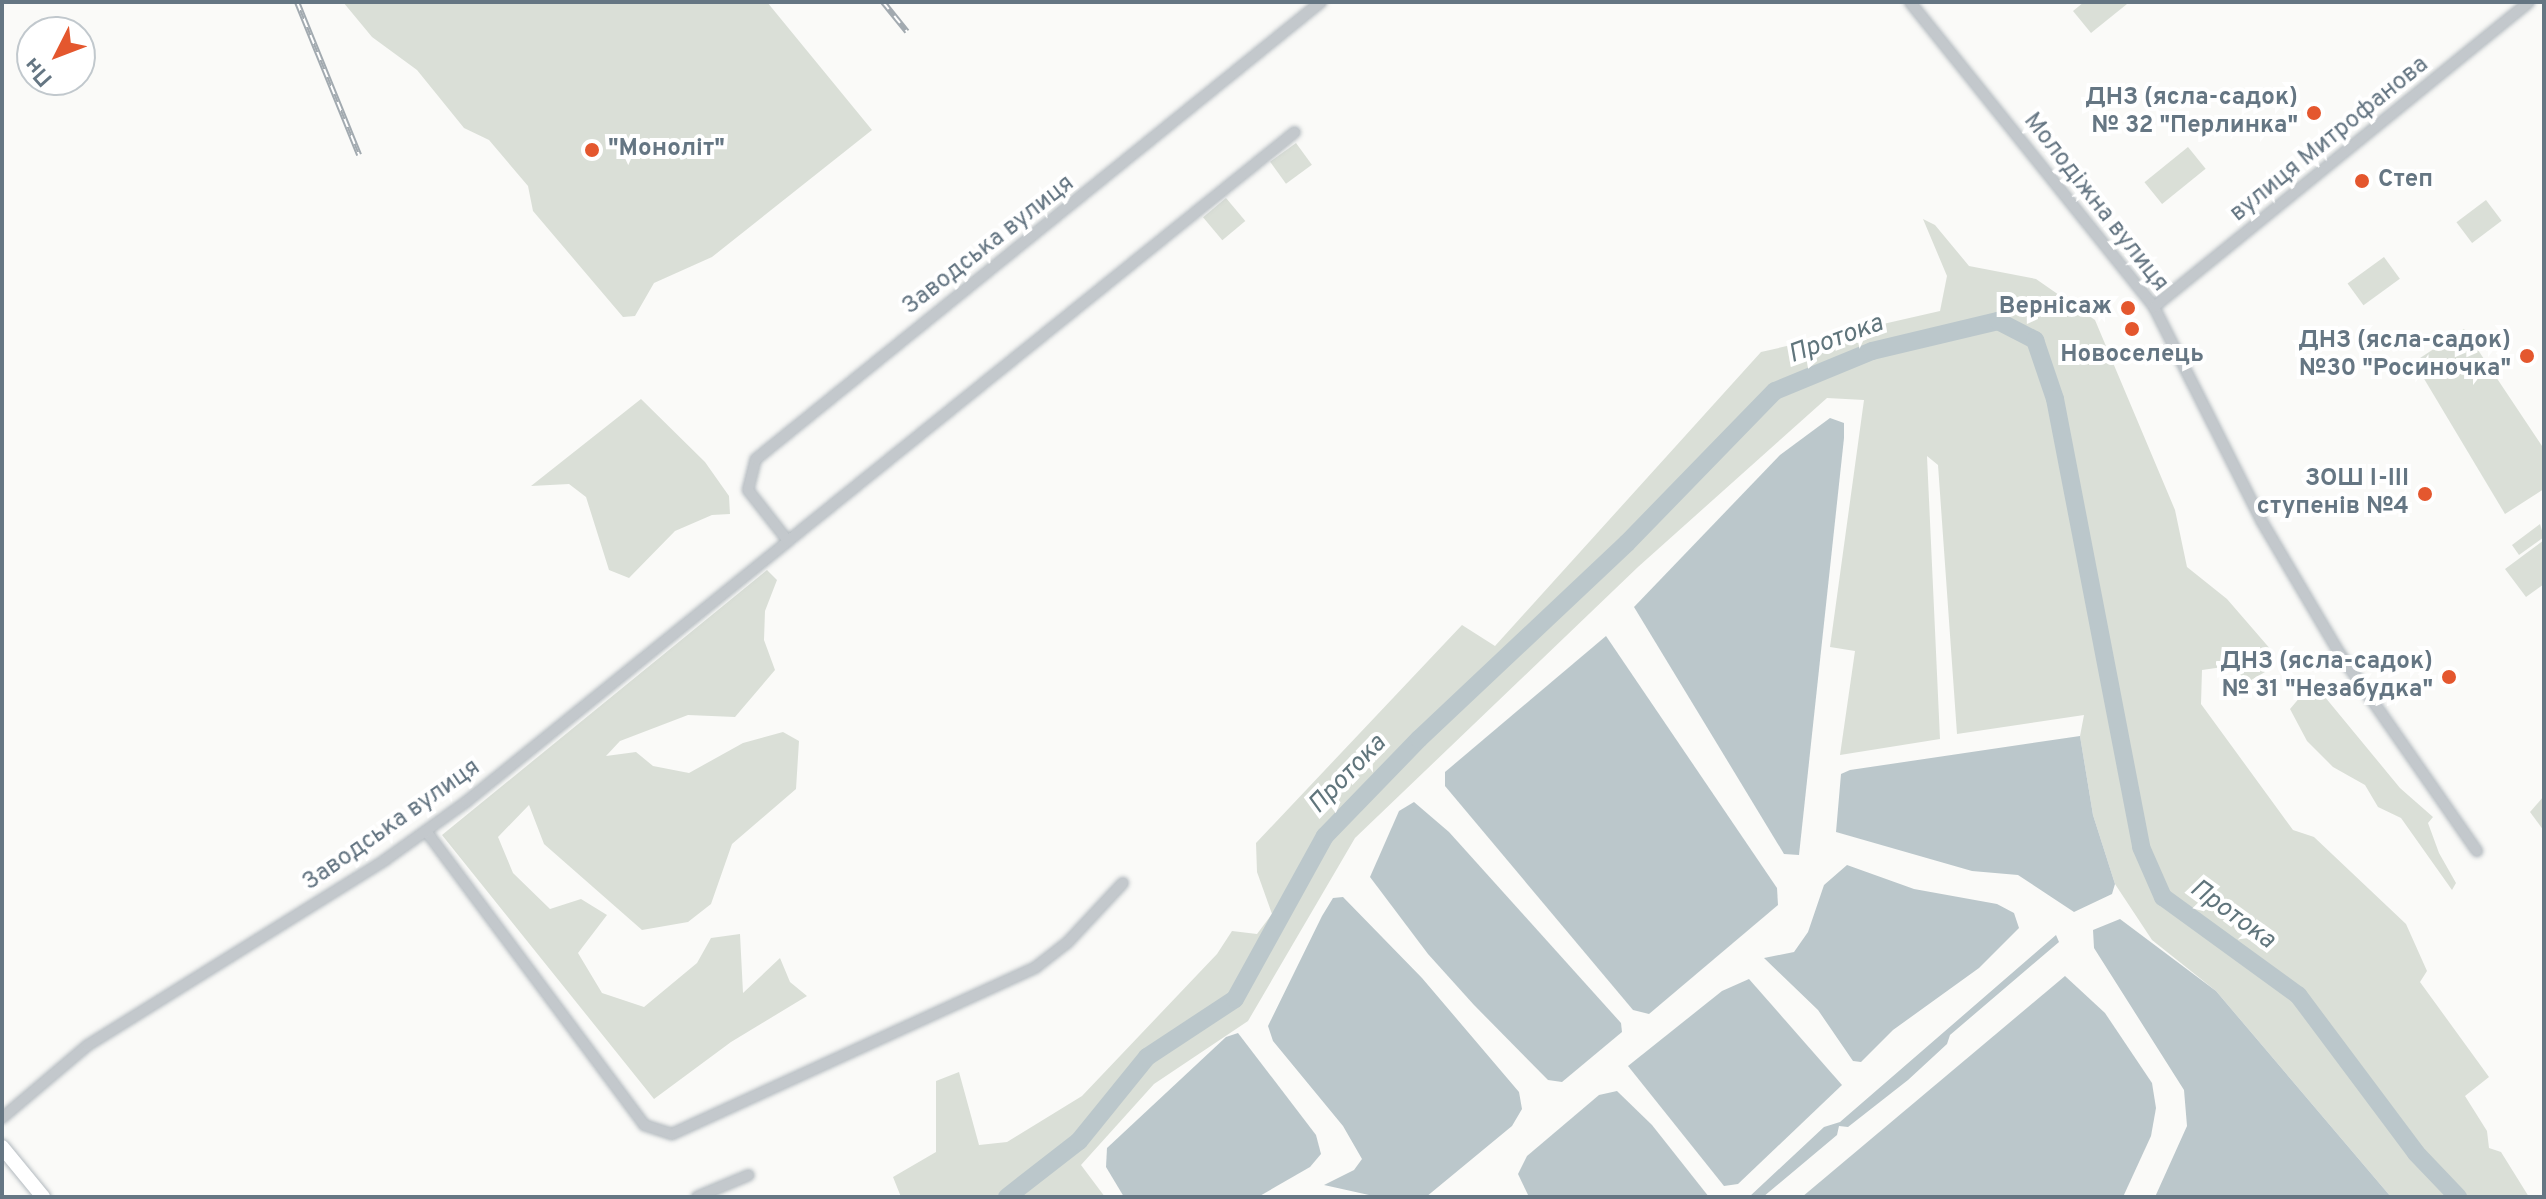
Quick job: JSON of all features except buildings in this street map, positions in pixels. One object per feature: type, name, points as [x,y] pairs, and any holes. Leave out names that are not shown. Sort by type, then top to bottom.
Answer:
[{"type":"street","name":"Заводська вулиця","points":[[788,541],[748,490],[756,459],[1321,2]]},
{"type":"street","name":"Молодіжна вулиця","points":[[1910,2],[2154,307],[2261,520],[2340,654],[2477,851]]},
{"type":"street","name":"вулиця Митрофанова","points":[[2154,307],[2529,2]]},
{"type":"street","name":"Заводська вулиця","points":[[2,1118],[88,1045],[426,831],[547,739],[1295,132]]},
{"type":"street","points":[[426,831],[644,1125],[672,1134],[1036,967],[1067,943],[1123,883]]},
{"type":"street","points":[[2,1147],[43,1197]]},
{"type":"street","points":[[697,1197],[749,1175]]},
{"type":"shaded area","points":[[343,2],[767,2],[872,130],[712,257],[654,283],[635,316],[623,317],[533,211],[528,186],[489,140],[464,128],[417,70],[372,37]]},
{"type":"shaded area","points":[[2084,2],[2127,4],[2091,33],[2073,11]]},
{"type":"shaded area","points":[[1296,143],[1312,165],[1286,184],[1270,162]]},
{"type":"shaded area","points":[[2188,147],[2206,169],[2162,204],[2144,182]]},
{"type":"shaded area","points":[[1226,198],[1245,221],[1222,240],[1203,217]]},
{"type":"shaded area","points":[[2486,200],[2502,221],[2472,243],[2456,222]]},
{"type":"shaded area","points":[[1923,219],[1935,225],[1969,266],[2036,279],[2095,320],[2175,510],[2187,567],[2227,599],[2272,651],[2265,672],[2246,683],[2230,666],[2202,670],[2201,704],[2293,830],[2314,837],[2406,924],[2427,971],[2420,982],[2489,1077],[2465,1096],[2487,1131],[2489,1148],[2501,1152],[2529,1197],[2391,1197],[2216,991],[2152,940],[2115,884],[2093,815],[2080,736],[2084,715],[1957,734],[1938,465],[1927,456],[1940,739],[1840,755],[1855,651],[1830,647],[1864,400],[1827,398],[1638,567],[1355,838],[1248,1021],[1154,1084],[1081,1165],[1105,1197],[901,1197],[893,1177],[936,1152],[936,1081],[959,1072],[979,1145],[1007,1142],[1082,1096],[1217,954],[1232,931],[1257,934],[1272,914],[1257,872],[1256,843],[1462,625],[1495,646],[1761,352],[1940,311],[1947,276]]},
{"type":"shaded area","points":[[2384,257],[2400,279],[2363,305],[2348,283]]},
{"type":"shaded area","points":[[2464,329],[2544,449],[2544,489],[2505,514],[2414,362]]},
{"type":"shaded area","points":[[641,399],[705,462],[729,496],[730,514],[712,515],[675,531],[629,578],[609,570],[586,497],[569,484],[531,486]]},
{"type":"shaded area","points":[[1830,418],[1844,423],[1844,438],[1799,855],[1784,854],[1634,607],[1780,455]]},
{"type":"shaded area","points":[[2540,524],[2544,537],[2519,555],[2512,545]]},
{"type":"shaded area","points":[[2544,540],[2544,584],[2526,597],[2505,569]]},
{"type":"shaded area","points":[[767,570],[777,580],[765,611],[764,640],[775,670],[735,717],[688,715],[620,741],[606,756],[636,752],[653,766],[689,773],[743,743],[783,732],[799,741],[796,789],[732,844],[711,904],[688,922],[642,930],[544,844],[529,805],[498,837],[513,873],[550,909],[581,899],[607,915],[578,953],[602,993],[644,1007],[697,963],[711,938],[740,934],[743,993],[780,958],[790,982],[807,996],[731,1042],[654,1099],[442,835]]},
{"type":"shaded area","points":[[1606,636],[1777,888],[1778,905],[1649,1014],[1633,1010],[1445,786],[1445,772]]},
{"type":"shaded area","points":[[2320,691],[2400,788],[2433,817],[2428,823],[2439,853],[2456,883],[2452,890],[2401,818],[2378,807],[2365,785],[2333,767],[2307,741],[2290,709],[2301,696]]},
{"type":"shaded area","points":[[2080,736],[2093,815],[2115,884],[2112,894],[2074,912],[2018,875],[1972,871],[1836,832],[1841,774],[1850,770]]},
{"type":"shaded area","points":[[2544,796],[2544,831],[2530,812]]},
{"type":"shaded area","points":[[1414,802],[1449,832],[1621,1023],[1622,1032],[1562,1082],[1548,1080],[1474,1005],[1428,954],[1370,877],[1399,811]]},
{"type":"shaded area","points":[[1847,865],[1914,889],[1997,904],[2014,913],[2019,928],[1979,968],[1893,1030],[1861,1062],[1853,1061],[1818,1010],[1764,958],[1794,952],[1808,932],[1824,885]]},
{"type":"shaded area","points":[[1343,897],[1422,978],[1519,1092],[1522,1109],[1512,1126],[1426,1197],[1378,1197],[1324,1185],[1354,1170],[1362,1159],[1343,1126],[1273,1041],[1268,1026],[1322,916],[1333,898]]},
{"type":"shaded area","points":[[2120,919],[2216,991],[2391,1197],[2155,1197],[2187,1126],[2184,1090],[2094,948],[2093,930]]},
{"type":"shaded area","points":[[2056,935],[2059,942],[1950,1035],[1947,1044],[1908,1080],[1848,1127],[1839,1126],[1837,1135],[1763,1197],[1749,1197],[1824,1127],[1840,1122]]},
{"type":"shaded area","points":[[2065,976],[2105,1013],[2152,1083],[2156,1108],[2151,1136],[2123,1197],[1802,1197]]},
{"type":"shaded area","points":[[1749,979],[1842,1085],[1738,1184],[1724,1186],[1628,1066],[1722,991]]},
{"type":"shaded area","points":[[1238,1033],[1316,1135],[1321,1154],[1310,1167],[1258,1197],[1124,1197],[1106,1167],[1107,1148],[1226,1037]]},
{"type":"shaded area","points":[[1617,1091],[1652,1125],[1709,1197],[1529,1197],[1518,1174],[1527,1156],[1599,1095]]},
{"type":"waterway","name":"Протока","points":[[1007,1197],[1079,1141],[1147,1057],[1235,999],[1325,836],[1419,739],[1627,543],[1775,391],[1872,351],[1998,321],[2035,340],[2055,399],[2141,847],[2163,897],[2298,995],[2416,1153],[2458,1197]]},
{"type":"railway","points":[[297,2],[359,155]]},
{"type":"railway","points":[[883,2],[907,32]]},
{"type":"place","name":"ДНЗ (ясла-садок) № 32 \"Перлинка\"","points":[[2314,113]]},
{"type":"place","name":"\"Моноліт\"","points":[[592,150]]},
{"type":"place","name":"Степ","points":[[2362,181]]},
{"type":"place","name":"Вернісаж","points":[[2128,308]]},
{"type":"place","name":"Новоселець","points":[[2132,329]]},
{"type":"place","name":"ДНЗ (ясла-садок) №30 \"Росиночка\"","points":[[2527,356]]},
{"type":"place","name":"ЗОШ І-ІІІ ступенів №4","points":[[2425,494]]},
{"type":"place","name":"ДНЗ (ясла-садок) № 31 \"Незабудка\"","points":[[2449,677]]}]
